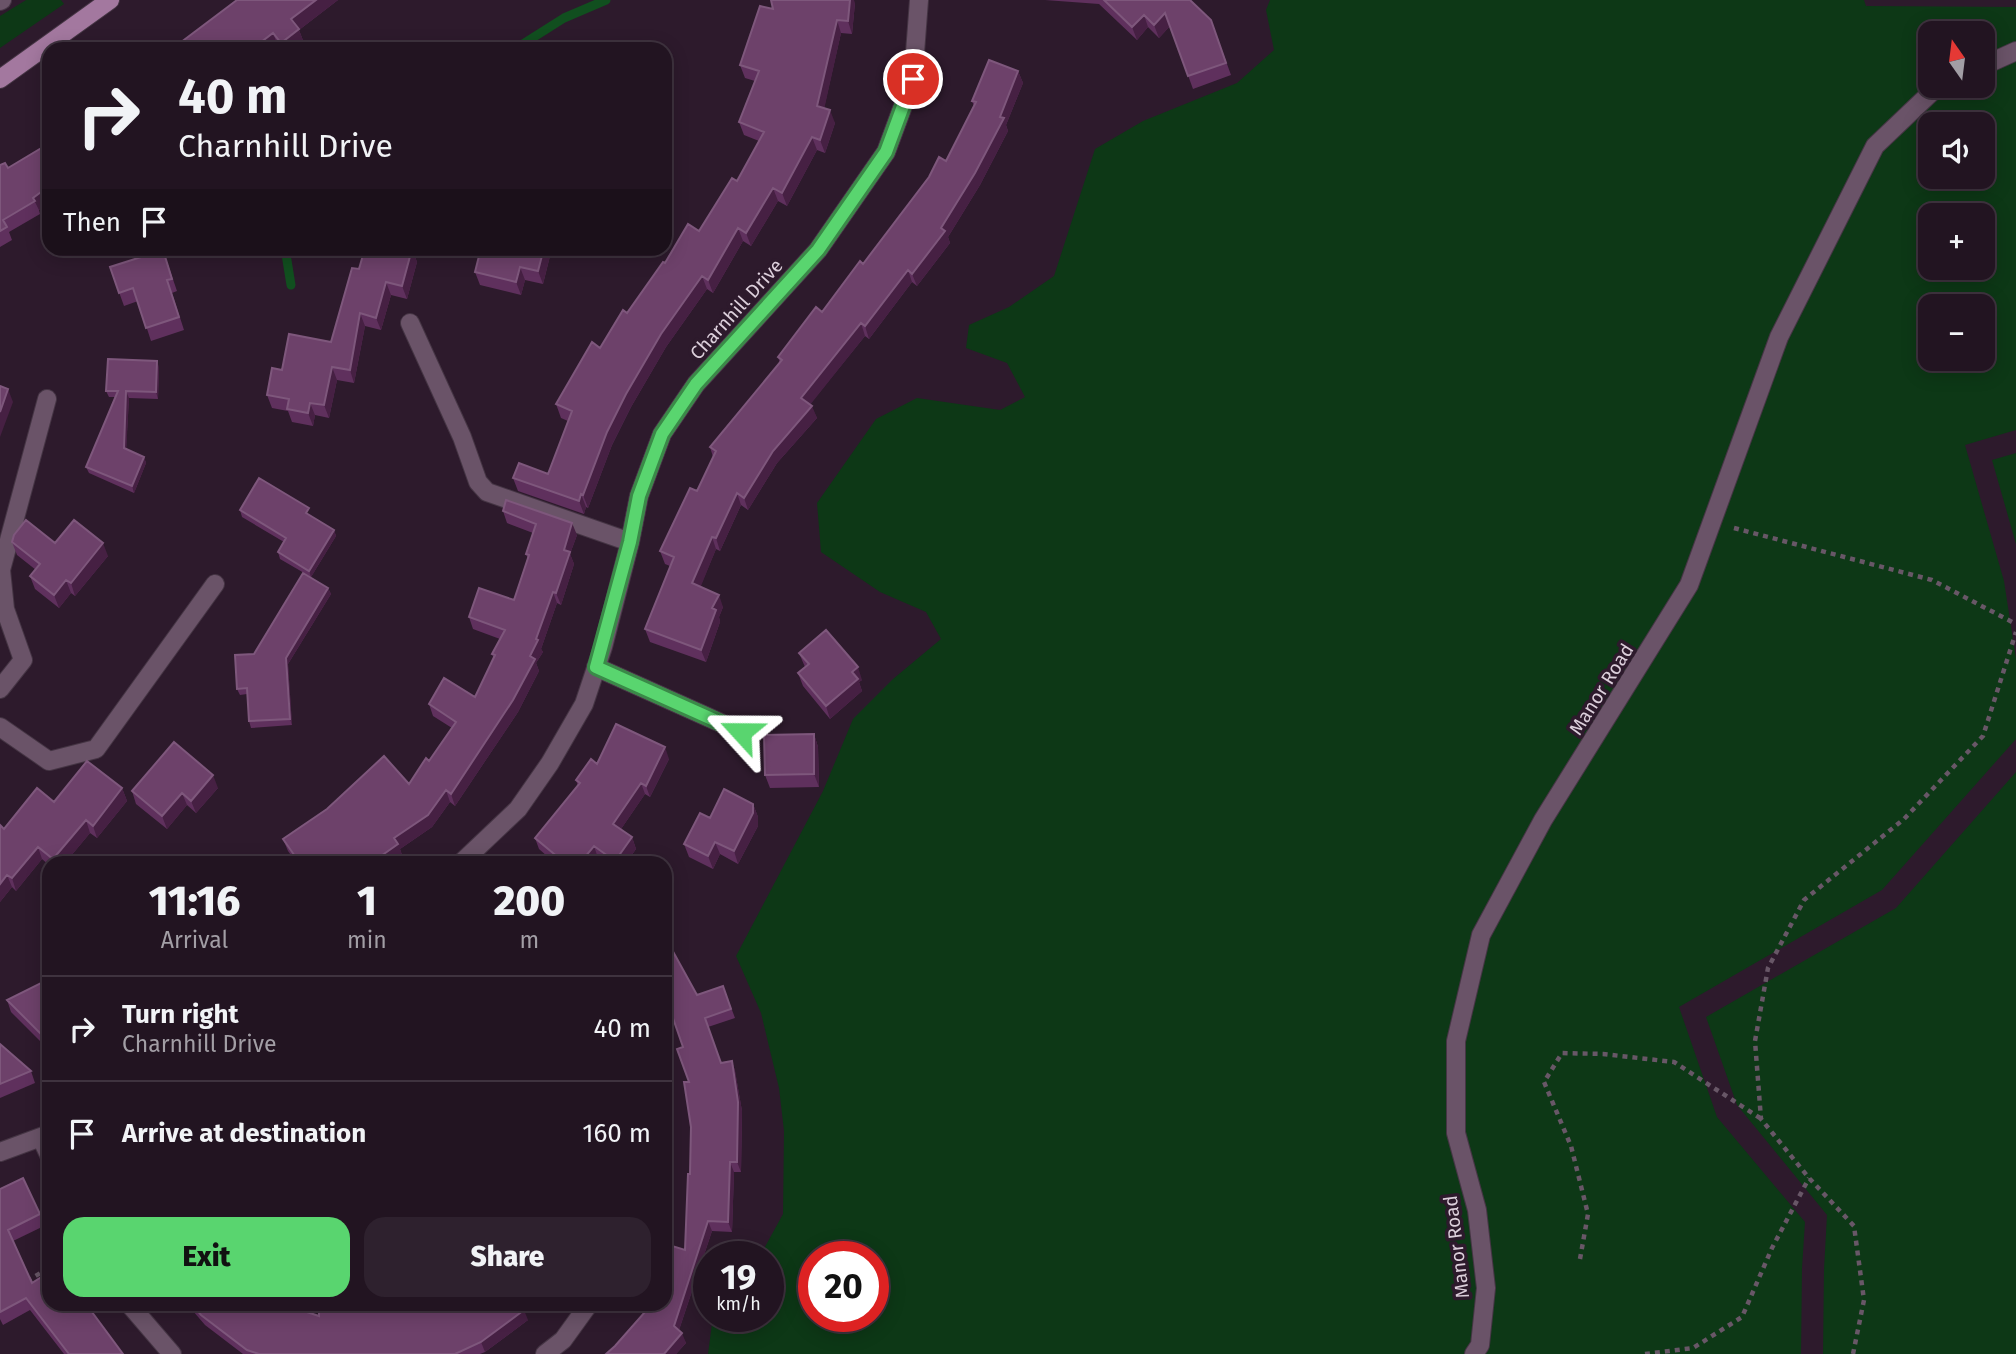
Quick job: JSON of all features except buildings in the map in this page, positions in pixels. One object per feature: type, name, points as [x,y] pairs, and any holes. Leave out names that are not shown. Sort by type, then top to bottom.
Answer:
[{"type":"main road","points":[[46,42],[91,6],[110,0]]},
{"type":"main road","points":[[0,79],[42,45]]},
{"type":"street","name":"Charnhill Drive","points":[[477,856],[518,809],[550,763],[584,704],[630,542],[639,496],[662,434],[696,384],[818,250],[886,152],[913,79],[919,0]]},
{"type":"street","points":[[1995,61],[2016,51]]},
{"type":"street","name":"Manor Road","points":[[1475,1354],[1480,1345],[1486,1288],[1477,1210],[1456,1133],[1457,1041],[1481,936],[1544,820],[1689,585],[1779,337],[1875,146],[1925,98]]},
{"type":"street","points":[[410,323],[462,437],[478,482],[487,492],[630,542]]},
{"type":"street","points":[[0,689],[23,660],[5,609],[1,570],[47,399]]},
{"type":"street","points":[[0,727],[50,761],[96,750],[215,584]]},
{"type":"street","points":[[596,667],[741,732]]},
{"type":"street","points":[[0,1152],[42,1137]]},
{"type":"street","points":[[136,1311],[172,1354]]},
{"type":"street","points":[[545,1354],[563,1340],[584,1311]]},
{"type":"path","points":[[1712,523],[1932,580],[2016,624]]},
{"type":"path","points":[[1761,1119],[1755,1041],[1768,968],[1804,900],[1904,819],[1983,736],[2016,632]]},
{"type":"path","points":[[1580,1259],[1588,1214],[1572,1146],[1544,1082],[1562,1053],[1603,1054],[1674,1062],[1761,1119],[1809,1178],[1854,1227],[1864,1300],[1853,1354]]},
{"type":"path","points":[[1645,1354],[1693,1348],[1742,1317],[1772,1248],[1809,1178]]},
{"type":"path","points":[[20,1286],[42,1272]]},
{"type":"green space","points":[[26,0],[61,0],[64,4],[0,48],[0,16]]},
{"type":"green space","points":[[1270,0],[1864,0],[1866,6],[2016,7],[2016,430],[1965,445],[2004,581],[2016,659],[2016,739],[1882,890],[1679,1007],[1717,1117],[1805,1222],[1801,1354],[708,1354],[711,1332],[784,1332],[784,1241],[768,1241],[783,1214],[784,1131],[779,1088],[761,1013],[736,956],[823,791],[853,719],[893,679],[941,639],[926,612],[880,592],[821,552],[817,503],[876,419],[917,398],[1000,410],[1025,397],[1007,363],[966,348],[969,325],[1009,307],[1054,276],[1095,149],[1143,121],[1237,83],[1274,50],[1266,10]]},
{"type":"green space","points":[[2016,453],[2016,544],[1992,460]]},
{"type":"green space","points":[[2016,772],[2016,1354],[1823,1354],[1827,1215],[1737,1105],[1706,1017],[1896,908]]},
{"type":"waterway","points":[[526,42],[564,18],[606,0]]},
{"type":"waterway","points":[[286,256],[291,285]]},
{"type":"route","points":[[741,732],[596,667],[630,542],[639,496],[662,434],[696,384],[818,250],[886,152],[913,79]]}]
